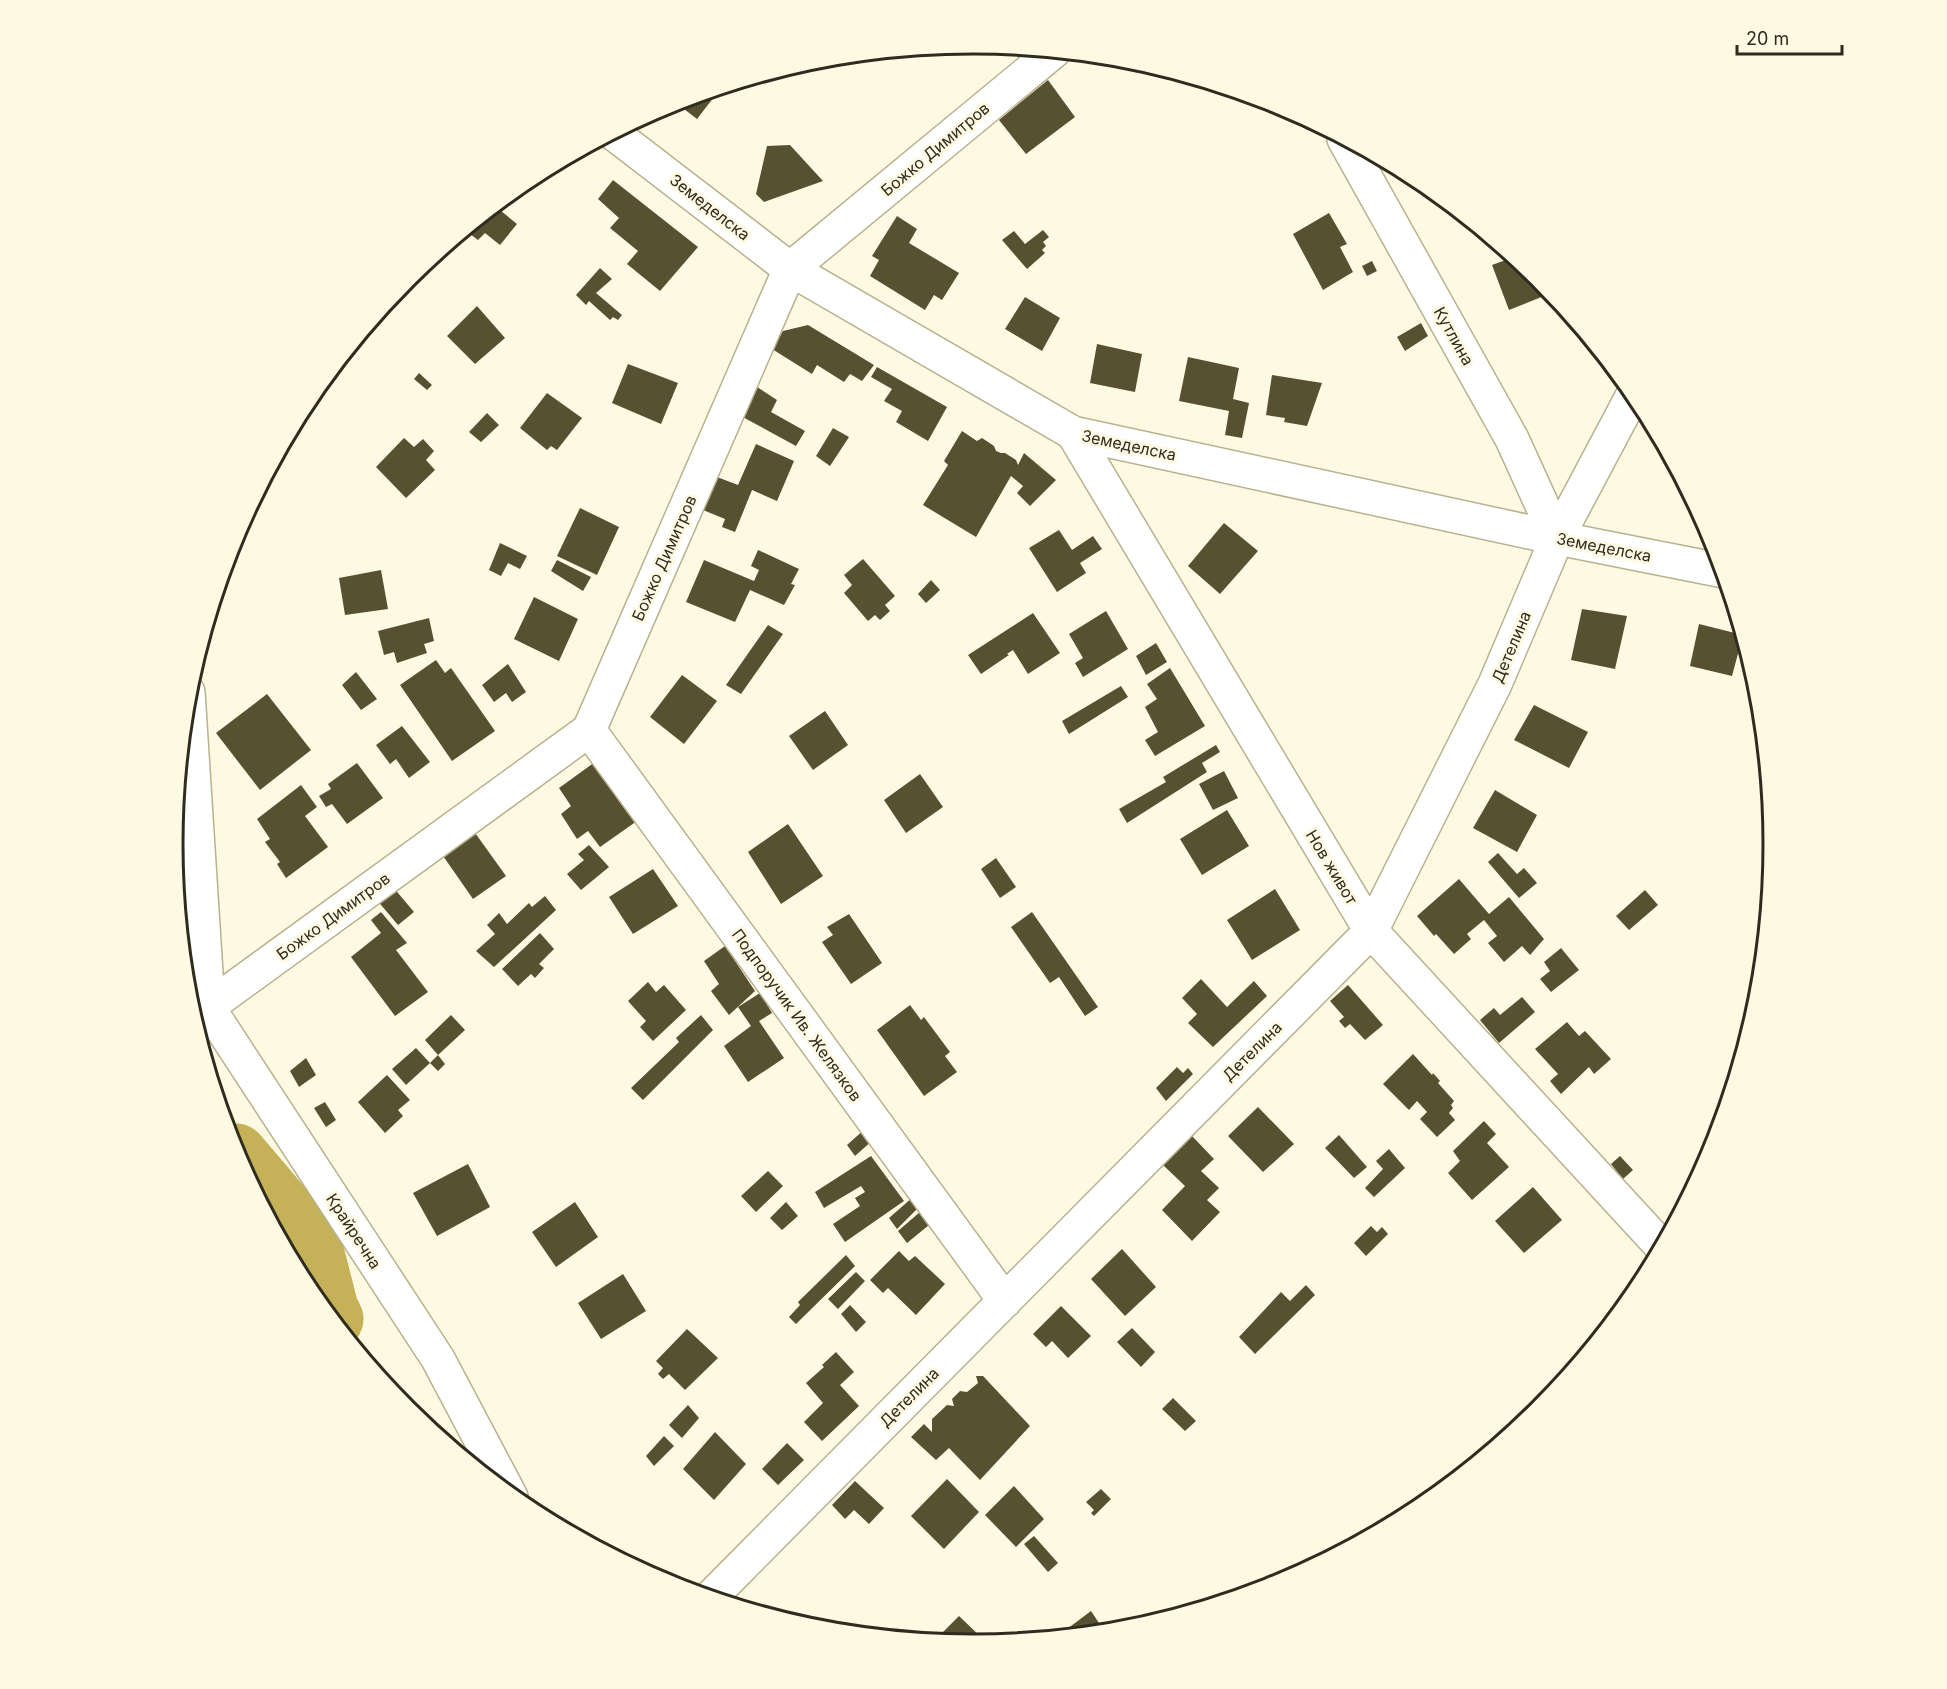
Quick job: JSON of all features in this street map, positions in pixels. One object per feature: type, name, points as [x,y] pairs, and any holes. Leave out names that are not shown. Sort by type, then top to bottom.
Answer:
[{"type":"street","name":"Божко Димитров","points":[[208,1007],[589,730],[790,269],[1046,58]]},
{"type":"street","name":"Земеделска","points":[[620,138],[790,269],[1073,433],[1557,538],[1714,569]]},
{"type":"street","name":"Кутлина","points":[[1351,151],[1512,439],[1557,538]]},
{"type":"street","name":"Детелина","points":[[716,1592],[1371,931],[1495,684],[1557,538],[1629,402]]},
{"type":"street","name":"Нов живот","points":[[1073,433],[1371,931],[1657,1242]]},
{"type":"street","name":"Подпоручик Ив. Желязков","points":[[589,730],[1005,1301]]},
{"type":"street","points":[[191,736],[208,1007]]},
{"type":"street","name":"Крайречна","points":[[197,990],[438,1359],[503,1480]]},
{"type":"building","points":[[1048,80],[1075,117],[1026,154],[999,120]]},
{"type":"building","points":[[713,98],[697,119],[684,109]]},
{"type":"building","points":[[790,145],[823,181],[764,202],[756,194],[767,146]]},
{"type":"building","points":[[613,180],[698,247],[660,291],[627,264],[638,251],[610,228],[619,218],[598,199]]},
{"type":"building","points":[[501,211],[517,224],[500,245],[485,233],[478,240],[471,235]]},
{"type":"building","points":[[1329,213],[1347,244],[1340,247],[1353,272],[1323,290],[1293,234]]},
{"type":"building","points":[[897,216],[917,229],[909,243],[959,273],[942,300],[934,295],[925,310],[870,276],[879,260],[872,256]]},
{"type":"building","points":[[1043,230],[1049,237],[1043,242],[1046,246],[1042,250],[1045,253],[1027,269],[1002,240],[1014,231],[1025,244]]},
{"type":"building","points":[[1505,260],[1542,297],[1509,310],[1492,265]]},
{"type":"building","points":[[1372,261],[1377,271],[1367,276],[1362,266]]},
{"type":"building","points":[[600,268],[612,279],[596,293],[622,315],[618,320],[613,317],[610,320],[589,301],[586,305],[576,295]]},
{"type":"building","points":[[1025,297],[1060,318],[1042,351],[1005,329]]},
{"type":"building","points":[[477,306],[505,338],[475,364],[447,336]]},
{"type":"building","points":[[1421,323],[1428,336],[1405,351],[1397,337]]},
{"type":"building","points":[[808,325],[874,365],[862,381],[850,374],[844,382],[817,365],[812,374],[772,349],[783,331]]},
{"type":"building","points":[[1097,344],[1142,354],[1135,392],[1090,383]]},
{"type":"building","points":[[1188,357],[1239,368],[1233,399],[1249,403],[1242,438],[1225,435],[1229,411],[1179,401]]},
{"type":"building","points":[[628,364],[678,383],[661,424],[612,403]]},
{"type":"building","points":[[877,367],[947,407],[928,441],[896,422],[902,411],[884,401],[892,389],[871,377]]},
{"type":"building","points":[[419,373],[432,385],[427,390],[414,379]]},
{"type":"building","points":[[1272,375],[1322,383],[1307,426],[1284,422],[1285,418],[1266,415]]},
{"type":"building","points":[[754,385],[777,400],[771,412],[805,431],[796,446],[739,415]]},
{"type":"building","points":[[547,393],[582,418],[557,450],[551,446],[547,450],[520,428]]},
{"type":"building","points":[[487,413],[499,425],[481,442],[469,432]]},
{"type":"building","points":[[833,428],[849,437],[830,466],[816,456]]},
{"type":"building","points":[[962,431],[977,441],[982,438],[994,446],[996,451],[1005,453],[1016,460],[1018,465],[1024,453],[1056,480],[1030,506],[1017,493],[1023,486],[1011,476],[976,537],[923,505],[948,465],[944,461]]},
{"type":"building","points":[[404,438],[414,447],[423,439],[434,451],[426,460],[435,470],[406,498],[376,467]]},
{"type":"building","points":[[756,444],[794,461],[777,501],[752,490],[735,532],[722,527],[725,519],[703,510],[717,477],[738,485]]},
{"type":"building","points":[[580,508],[619,527],[597,575],[557,556]]},
{"type":"building","points":[[1224,523],[1258,551],[1220,594],[1188,566]]},
{"type":"building","points":[[1059,530],[1072,550],[1093,536],[1102,549],[1080,563],[1086,573],[1057,592],[1029,548]]},
{"type":"building","points":[[500,543],[527,556],[520,569],[508,563],[501,576],[489,570]]},
{"type":"building","points":[[758,550],[799,569],[791,584],[795,585],[784,605],[750,590],[735,622],[686,602],[704,560],[754,581],[759,570],[751,566]]},
{"type":"building","points":[[863,559],[895,596],[885,605],[890,611],[880,620],[875,615],[868,621],[844,593],[852,585],[844,575]]},
{"type":"building","points":[[557,560],[591,577],[583,591],[551,571]]},
{"type":"building","points":[[381,570],[388,609],[345,615],[339,578]]},
{"type":"building","points":[[931,580],[940,590],[926,603],[918,594]]},
{"type":"building","points":[[534,597],[578,619],[559,661],[514,639]]},
{"type":"building","points":[[1582,609],[1627,616],[1615,669],[1571,660]]},
{"type":"building","points":[[1106,611],[1128,649],[1083,677],[1075,663],[1083,658],[1069,634]]},
{"type":"building","points":[[1033,613],[1060,653],[1028,674],[1013,650],[981,674],[968,655]]},
{"type":"building","points":[[429,618],[434,641],[424,644],[427,653],[397,663],[394,652],[384,655],[378,631]]},
{"type":"building","points":[[1699,624],[1735,633],[1739,649],[1732,676],[1690,666]]},
{"type":"building","points":[[768,625],[783,634],[741,694],[726,685]]},
{"type":"building","points":[[1156,643],[1167,662],[1146,675],[1136,656]]},
{"type":"building","points":[[436,660],[445,673],[451,668],[495,731],[452,761],[400,685]]},
{"type":"building","points":[[508,664],[526,692],[512,702],[506,693],[494,702],[482,685]]},
{"type":"building","points":[[1170,668],[1205,726],[1155,756],[1145,740],[1158,732],[1145,707],[1157,699],[1147,684]]},
{"type":"building","points":[[356,672],[377,699],[361,710],[342,685]]},
{"type":"building","points":[[682,675],[717,701],[684,744],[650,717]]},
{"type":"building","points":[[1121,686],[1128,697],[1069,734],[1062,721]]},
{"type":"building","points":[[267,694],[311,750],[260,790],[216,733]]},
{"type":"building","points":[[1534,705],[1588,732],[1569,768],[1514,740]]},
{"type":"building","points":[[825,711],[848,745],[813,770],[789,736]]},
{"type":"building","points":[[402,726],[430,762],[409,778],[396,759],[390,764],[376,745]]},
{"type":"building","points":[[1216,745],[1220,752],[1202,763],[1207,772],[1127,823],[1119,809],[1166,782],[1163,777]]},
{"type":"building","points":[[595,762],[637,821],[600,847],[588,831],[577,839],[561,814],[571,806],[559,788]]},
{"type":"building","points":[[357,763],[383,798],[347,824],[332,804],[326,807],[319,796],[331,789],[328,784]]},
{"type":"building","points":[[1224,771],[1238,798],[1213,810],[1199,784]]},
{"type":"building","points":[[920,774],[943,807],[906,833],[884,800]]},
{"type":"building","points":[[301,785],[317,807],[305,816],[328,847],[286,878],[277,864],[280,862],[265,842],[270,839],[257,819]]},
{"type":"building","points":[[1495,790],[1537,815],[1517,852],[1473,828]]},
{"type":"building","points":[[1227,810],[1249,846],[1202,875],[1180,839]]},
{"type":"building","points":[[788,824],[823,876],[781,904],[748,852]]},
{"type":"building","points":[[473,830],[506,876],[473,899],[441,853]]},
{"type":"building","points":[[589,845],[609,867],[581,890],[567,874],[584,860],[578,854]]},
{"type":"building","points":[[1498,853],[1517,874],[1524,868],[1537,883],[1519,898],[1488,862]]},
{"type":"building","points":[[996,858],[1016,887],[1000,898],[981,869]]},
{"type":"building","points":[[653,869],[678,906],[633,934],[609,897]]},
{"type":"building","points":[[1459,879],[1489,914],[1509,897],[1544,939],[1530,955],[1522,946],[1504,962],[1488,943],[1497,936],[1484,920],[1467,934],[1471,939],[1454,954],[1417,916]]},
{"type":"building","points":[[393,887],[414,912],[398,925],[376,899]]},
{"type":"building","points":[[1275,889],[1300,930],[1252,960],[1227,920]]},
{"type":"building","points":[[1645,890],[1658,905],[1629,930],[1616,916]]},
{"type":"building","points":[[545,896],[556,910],[494,967],[476,951],[495,934],[487,925],[499,913],[507,924],[529,903],[532,907]]},
{"type":"building","points":[[381,912],[407,943],[396,950],[428,992],[395,1016],[351,957],[381,933],[371,920]]},
{"type":"building","points":[[1032,912],[1098,1007],[1085,1016],[1059,977],[1050,983],[1011,927]]},
{"type":"building","points":[[849,914],[882,963],[851,984],[822,942],[833,935],[827,927]]},
{"type":"building","points":[[540,933],[554,949],[539,964],[544,968],[535,978],[531,974],[518,986],[502,969]]},
{"type":"building","points":[[725,946],[755,991],[729,1015],[711,991],[719,984],[704,961]]},
{"type":"building","points":[[1561,948],[1579,970],[1551,992],[1540,979],[1550,971],[1544,962]]},
{"type":"building","points":[[1201,979],[1227,1007],[1254,981],[1267,996],[1213,1047],[1188,1023],[1197,1014],[1182,998]]},
{"type":"building","points":[[648,982],[656,992],[664,985],[686,1010],[653,1041],[640,1027],[646,1021],[628,1001]]},
{"type":"building","points":[[1348,985],[1383,1025],[1365,1040],[1350,1024],[1345,1028],[1339,1021],[1344,1017],[1330,1001]]},
{"type":"building","points":[[760,993],[772,1013],[759,1021],[784,1058],[748,1082],[724,1046],[751,1026],[738,1007]]},
{"type":"building","points":[[1522,997],[1535,1012],[1499,1043],[1480,1020],[1494,1008],[1500,1015]]},
{"type":"building","points":[[910,1005],[921,1020],[924,1017],[950,1052],[945,1056],[957,1072],[924,1096],[877,1030]]},
{"type":"building","points":[[451,1015],[465,1030],[438,1055],[425,1040]]},
{"type":"building","points":[[701,1015],[713,1030],[643,1100],[631,1088],[679,1042],[676,1038]]},
{"type":"building","points":[[1567,1022],[1579,1036],[1585,1031],[1611,1059],[1594,1074],[1589,1067],[1561,1094],[1550,1081],[1558,1074],[1535,1049]]},
{"type":"building","points":[[416,1048],[430,1063],[406,1085],[392,1069]]},
{"type":"building","points":[[1413,1054],[1440,1081],[1438,1083],[1454,1101],[1449,1113],[1455,1120],[1437,1137],[1420,1119],[1427,1112],[1417,1101],[1409,1110],[1383,1084]]},
{"type":"building","points":[[438,1055],[445,1064],[438,1071],[430,1063]]},
{"type":"building","points":[[306,1058],[316,1075],[299,1087],[290,1071]]},
{"type":"building","points":[[1177,1067],[1183,1073],[1188,1068],[1193,1074],[1166,1101],[1156,1088]]},
{"type":"building","points":[[387,1075],[410,1100],[398,1110],[403,1116],[385,1133],[358,1102]]},
{"type":"building","points":[[325,1102],[336,1120],[326,1127],[314,1108]]},
{"type":"building","points":[[1258,1107],[1294,1144],[1263,1172],[1228,1136]]},
{"type":"building","points":[[1484,1121],[1496,1134],[1487,1143],[1509,1167],[1472,1200],[1448,1173],[1460,1161],[1453,1151]]},
{"type":"building","points":[[866,1128],[873,1140],[855,1156],[847,1145]]},
{"type":"building","points":[[1339,1135],[1367,1167],[1354,1178],[1325,1148]]},
{"type":"building","points":[[1192,1136],[1214,1159],[1201,1171],[1219,1188],[1207,1200],[1220,1212],[1192,1241],[1162,1210],[1185,1186],[1163,1165]]},
{"type":"building","points":[[1389,1149],[1405,1168],[1374,1197],[1365,1188],[1383,1169],[1376,1161]]},
{"type":"building","points":[[871,1156],[904,1201],[845,1242],[833,1224],[860,1206],[855,1198],[865,1192],[861,1186],[824,1208],[815,1192]]},
{"type":"building","points":[[1620,1156],[1633,1170],[1623,1179],[1611,1164]]},
{"type":"building","points":[[468,1164],[490,1207],[437,1236],[413,1193]]},
{"type":"building","points":[[768,1171],[783,1186],[756,1212],[741,1196]]},
{"type":"building","points":[[1533,1187],[1562,1220],[1524,1253],[1495,1221]]},
{"type":"building","points":[[913,1197],[920,1206],[897,1229],[889,1218]]},
{"type":"building","points":[[575,1202],[598,1237],[556,1267],[532,1232]]},
{"type":"building","points":[[786,1202],[798,1216],[782,1230],[770,1218]]},
{"type":"building","points":[[920,1212],[929,1225],[907,1243],[898,1231]]},
{"type":"building","points":[[1371,1226],[1377,1232],[1382,1227],[1388,1234],[1366,1256],[1354,1243]]},
{"type":"building","points":[[1122,1249],[1156,1287],[1125,1316],[1091,1279]]},
{"type":"building","points":[[899,1251],[909,1261],[915,1256],[945,1284],[916,1315],[888,1288],[883,1293],[870,1280]]},
{"type":"building","points":[[846,1255],[855,1266],[796,1324],[789,1317],[800,1305],[798,1302]]},
{"type":"building","points":[[856,1272],[865,1281],[838,1309],[828,1299]]},
{"type":"building","points":[[623,1274],[646,1311],[601,1339],[578,1303]]},
{"type":"building","points":[[1306,1285],[1315,1295],[1255,1354],[1239,1337],[1281,1292],[1290,1301]]},
{"type":"building","points":[[850,1305],[866,1322],[856,1332],[841,1314]]},
{"type":"building","points":[[1061,1306],[1091,1336],[1068,1358],[1052,1341],[1046,1347],[1033,1334]]},
{"type":"building","points":[[1132,1328],[1155,1352],[1141,1367],[1117,1342]]},
{"type":"building","points":[[687,1329],[718,1358],[685,1390],[669,1374],[663,1379],[658,1374],[663,1368],[656,1361]]},
{"type":"building","points":[[836,1352],[854,1372],[840,1385],[859,1406],[822,1441],[804,1422],[823,1403],[806,1383],[824,1367],[822,1365]]},
{"type":"building","points":[[976,1376],[983,1376],[1030,1426],[980,1480],[949,1448],[936,1460],[911,1437],[924,1424],[932,1432],[932,1419],[947,1405],[954,1406],[952,1399],[960,1391],[967,1392],[978,1383]]},
{"type":"building","points":[[1173,1398],[1196,1421],[1185,1431],[1162,1409]]},
{"type":"building","points":[[688,1405],[699,1418],[682,1438],[669,1425]]},
{"type":"building","points":[[715,1432],[746,1464],[714,1500],[683,1469]]},
{"type":"building","points":[[664,1436],[674,1446],[654,1466],[646,1456]]},
{"type":"building","points":[[787,1443],[804,1460],[778,1485],[762,1469]]},
{"type":"building","points":[[947,1479],[979,1512],[944,1549],[911,1516]]},
{"type":"building","points":[[855,1481],[884,1508],[869,1524],[854,1510],[845,1519],[832,1505]]},
{"type":"building","points":[[1014,1486],[1044,1519],[1016,1547],[985,1515]]},
{"type":"building","points":[[1101,1489],[1111,1499],[1094,1516],[1091,1513],[1094,1510],[1086,1502]]},
{"type":"building","points":[[1034,1536],[1058,1563],[1048,1572],[1024,1544]]},
{"type":"building","points":[[1091,1611],[1099,1623],[1096,1625],[1067,1629]]},
{"type":"building","points":[[959,1616],[979,1635],[943,1634]]},
{"type":"waterway","points":[[260,1183],[310,1242],[323,1294]]}]
